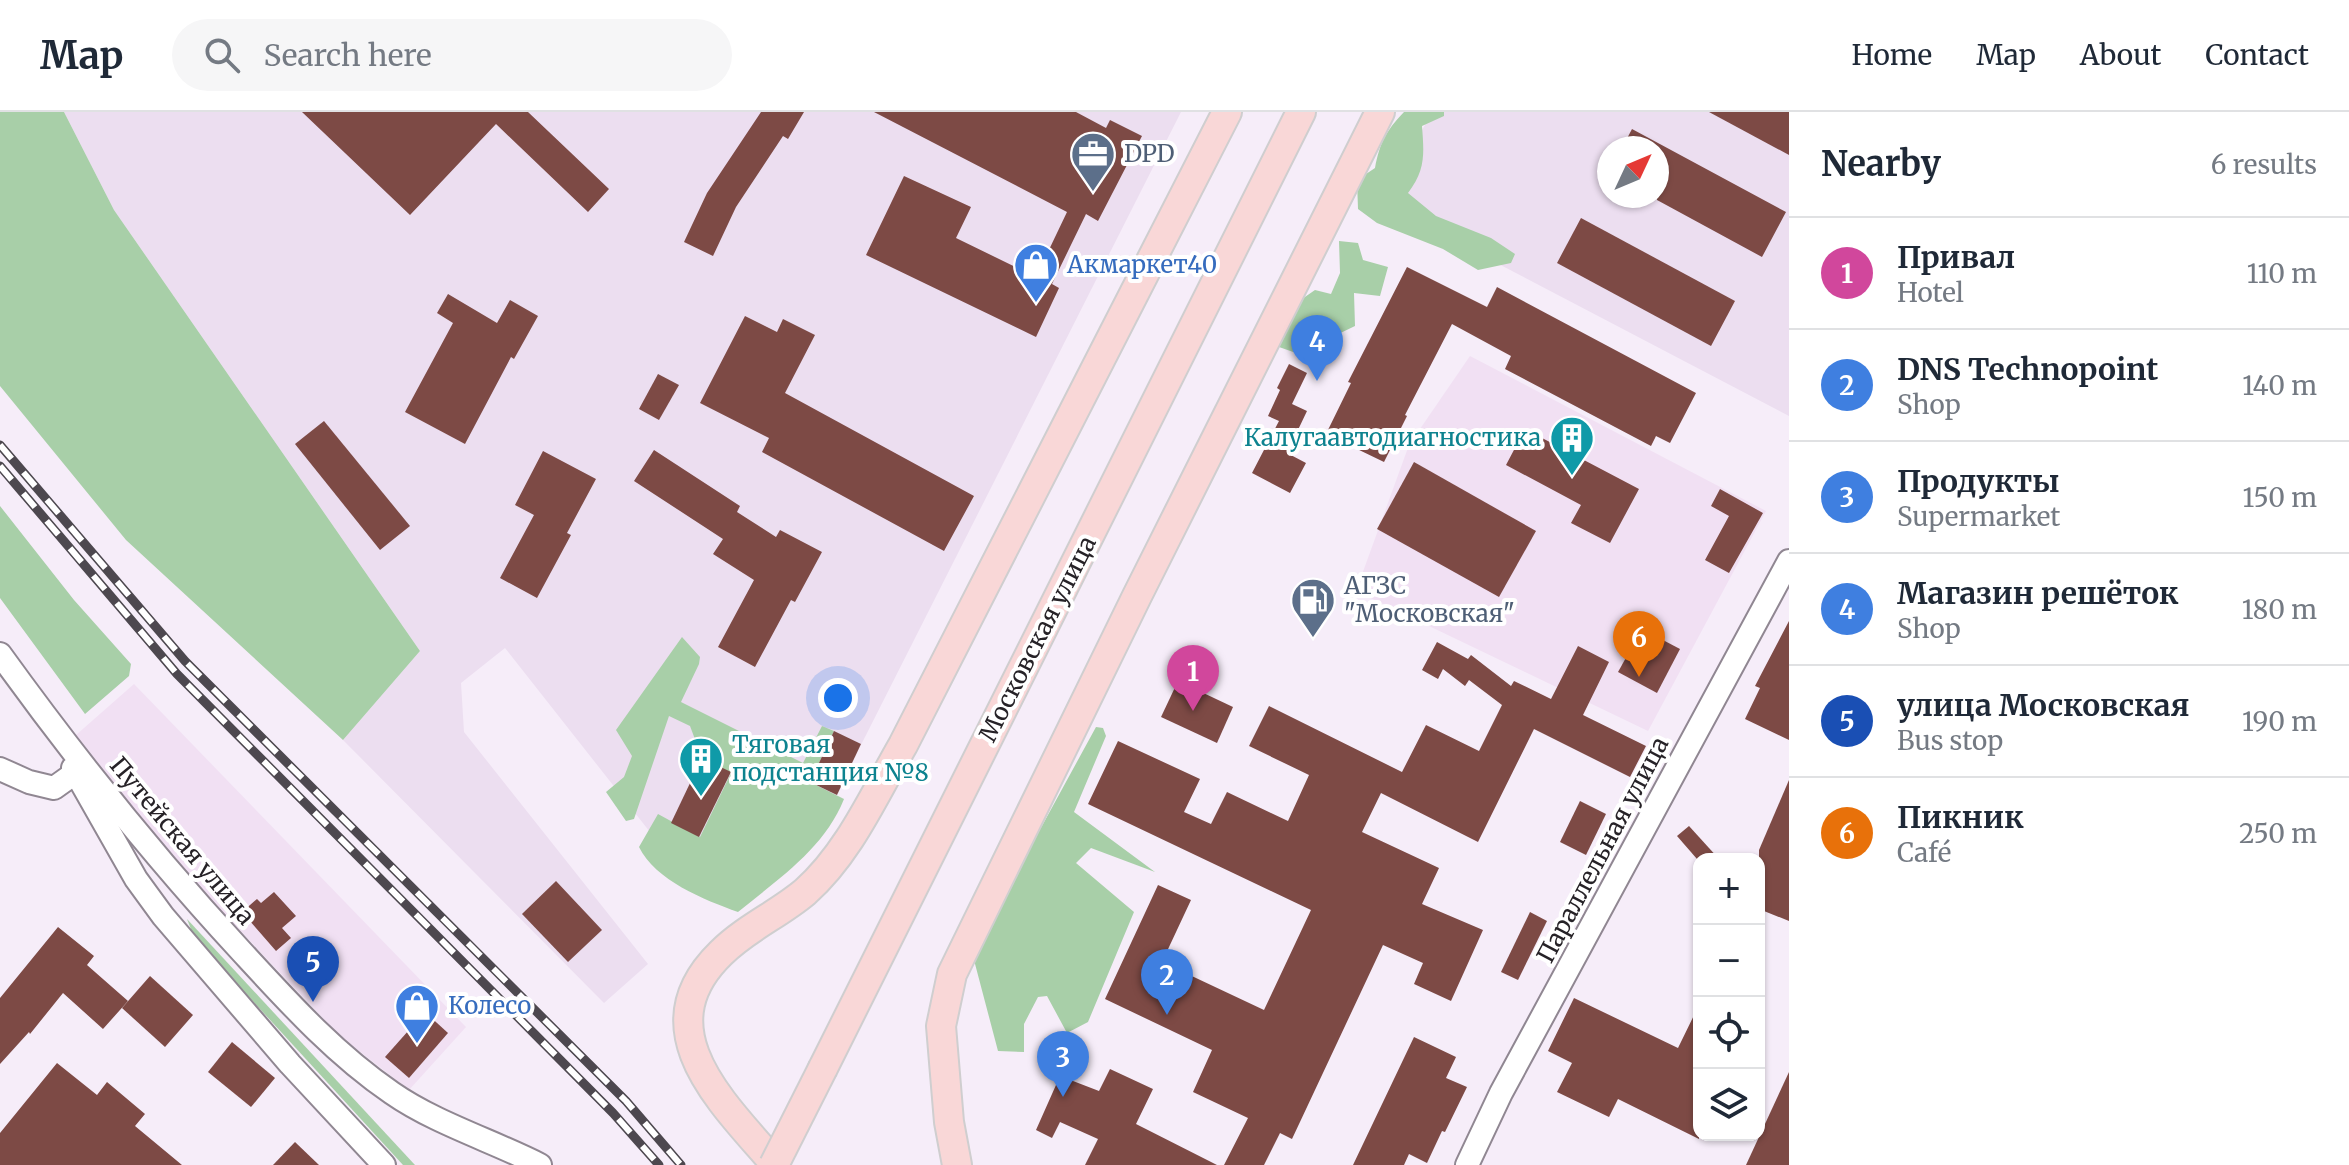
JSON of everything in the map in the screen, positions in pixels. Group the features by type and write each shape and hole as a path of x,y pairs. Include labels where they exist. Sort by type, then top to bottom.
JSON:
{"main road":[{"path":"775,1165 705,1080 692,1053 688,1026 692,997 703,974 721,953 804,893 830,866 852,834 903,745 1227,112"},
{"name":"Московская улица","path":"775,1165 1301,112"},
{"path":"957,1165 949,1122 941,1026 952,974 1380,112"},
{"path":"944,1165 949,1122"}],"street":[{"name":"Параллельная улица","path":"1467,1165 1501,1093 1789,561"},
{"name":"Путейская улица","path":"0,654 61,737 197,903 350,1063 421,1111 540,1165"},
{"name":"Путейская улица","path":"61,737 75,773 136,879 163,916 290,1064 384,1165"},
{"path":"0,769 29,782 54,788 75,773"}],"shaded area":[{"path":"64,112 1181,112 819,828 661,846 505,648 461,683 464,732 648,964 604,1003 343,740 420,651 114,210"},
{"path":"1432,112 1789,112 1789,416 1382,203"},
{"path":"1470,356 1766,511 1648,731 1356,591 1409,445"},
{"path":"134,684 466,1027 409,1090 341,1037 206,895 76,735"}],"green space":[{"path":"0,112 64,112 114,210 420,651 343,740 126,540 0,386"},
{"path":"1404,112 1444,112 1444,116 1422,126 1422,161 1418,177 1408,193 1436,216 1491,238 1515,254 1511,263 1478,270 1443,249 1377,223 1358,209 1357,180 1375,168 1385,137"},
{"path":"1339,241 1358,243 1363,260 1388,267 1380,296 1354,293 1355,326 1330,338 1310,335 1296,353 1279,347 1289,308 1315,290 1331,294 1340,273"},
{"path":"0,506 74,600 131,664 129,676 85,714 0,598"},
{"path":"682,637 700,657 681,702 803,763 822,726 834,731 810,782 844,799 835,817 825,833 798,862 738,912 696,895 668,879 646,859 639,847 658,814 700,837 731,773 702,758 690,726 669,716 634,819 626,821 606,792 624,777 632,756 616,730"},
{"path":"1096,727 1103,728 1106,736 1074,812 1155,872 1091,848 1076,863 1134,912 1088,1022 1067,1033 1047,996 1038,997 1024,1024 1024,1052 998,1051 974,960"},
{"path":"187,919 415,1165 403,1165 194,937"}],"building":[{"path":"302,112 528,112 609,189 588,212 496,124 410,215"},
{"path":"761,112 804,112 788,139 783,136 736,207 713,256 684,242 707,193"},
{"path":"874,112 1076,112 1106,128 1110,120 1142,136 1098,221 1086,214 1052,284 1059,288 1036,337 866,255 904,176 971,207 956,238 1036,277 1067,212"},
{"path":"1709,112 1789,112 1789,155"},
{"path":"1632,129 1645,136 1628,136"},
{"path":"1669,149 1786,212 1762,257 1669,207"},
{"path":"1581,218 1735,301 1711,346 1557,263"},
{"path":"1407,267 1487,307 1497,287 1696,393 1670,443 1656,436 1651,446 1505,369 1511,356 1452,324 1384,462 1326,434 1351,383 1348,382"},
{"path":"448,294 497,323 510,300 538,316 514,359 511,357 465,444 405,412 453,323 437,313"},
{"path":"745,316 777,332 783,319 815,335 785,393 974,496 944,551 762,452 769,438 700,403"},
{"path":"1289,364 1307,373 1292,404 1307,411 1287,453 1306,463 1290,493 1252,473 1279,421 1268,416"},
{"path":"658,374 679,385 659,420 639,409"},
{"path":"324,421 410,526 380,550 295,444"},
{"name":"Калугаавтодиагностика","path":"1525,429 1639,489 1610,543 1571,523 1581,505 1506,465"},
{"path":"654,450 740,506 737,512 776,537 780,530 822,552 795,602 791,600 755,667 718,647 754,580 713,554 723,539 634,481"},
{"path":"543,451 596,479 567,533 571,535 537,598 500,578 534,515 515,505"},
{"path":"1414,462 1536,531 1499,597 1377,529"},
{"path":"1720,489 1763,513 1729,573 1705,560 1729,516 1711,506"},
{"path":"1789,621 1789,740 1745,719 1760,688 1755,686"},
{"path":"1642,629 1680,649 1657,693 1618,672"},
{"path":"1437,642 1468,659 1471,655 1511,686 1514,681 1551,699 1578,646 1609,662 1583,715 1646,746 1630,777 1534,729 1478,842 1381,793 1362,832 1439,868 1422,904 1483,930 1451,1001 1414,984 1423,963 1383,945 1292,1139 1280,1133 1264,1165 1224,1165 1248,1118 1193,1092 1212,1050 1105,999 1158,885 1191,900 1162,962 1264,1010 1311,910 1088,804 1118,741 1200,779 1184,812 1211,824 1227,792 1288,821 1309,775 1249,746 1269,706 1402,772 1426,725 1479,751 1502,705 1469,680 1465,686 1443,669 1438,679 1422,670"},
{"path":"1178,681 1233,707 1217,743 1161,717"},
{"path":"834,731 861,744 837,795 810,782"},
{"name":"Тяговая подстанция №8","path":"702,758 731,772 699,837 671,823"},
{"path":"1789,780 1789,921 1765,911 1765,853 1759,853"},
{"path":"1580,801 1606,814 1586,855 1560,842"},
{"path":"1689,826 1714,853 1693,854 1677,836"},
{"path":"556,881 602,930 568,962 522,914"},
{"path":"274,892 296,916 282,928 291,938 276,951 242,912 257,899 261,903"},
{"path":"1530,912 1547,921 1518,980 1501,972"},
{"path":"58,927 94,956 87,965 128,1001 103,1029 63,993 30,1034 0,1064 0,998"},
{"path":"150,976 193,1015 165,1047 122,1008"},
{"path":"1574,998 1678,1048 1693,1017 1693,1136 1618,1099 1609,1117 1557,1092 1572,1063 1548,1051"},
{"name":"Колесо","path":"425,1012 448,1033 409,1078 385,1057"},
{"path":"1414,1037 1456,1057 1446,1078 1467,1087 1427,1163 1409,1154 1404,1165 1353,1165"},
{"path":"232,1042 275,1078 251,1107 208,1072"},
{"path":"57,1063 97,1095 107,1082 145,1114 135,1126 182,1165 0,1165 0,1133"},
{"path":"1110,1069 1153,1089 1136,1124 1217,1165 1085,1165 1098,1139 1060,1122 1052,1138 1036,1130 1060,1076 1099,1091"},
{"path":"1789,1072 1789,1165 1746,1165 1757,1141 1765,1141 1765,1124"},
{"path":"295,1142 319,1165 273,1165"}],"railway":[{"path":"0,445 185,661 626,1101 681,1165"},
{"path":"0,466 177,674 613,1113 659,1165"}],"place":[{"name":"DPD","path":"1093,193"},
{"name":"Акмаркет40","path":"1036,304"},
{"name":"Магазин решёток","path":"1317,381"},
{"name":"Калугаавтодиагностика","path":"1572,477"},
{"name":"АГЗС \"Московская\"","path":"1313,639"},
{"name":"Пикник","path":"1639,677"},
{"name":"Привал","path":"1193,711"},
{"name":"Тяговая подстанция №8","path":"701,798"},
{"name":"улица Московская","path":"313,1002"},
{"name":"DNS Technopoint","path":"1167,1015"},
{"name":"Колесо","path":"417,1045"},
{"name":"Продукты","path":"1063,1097"}]}
